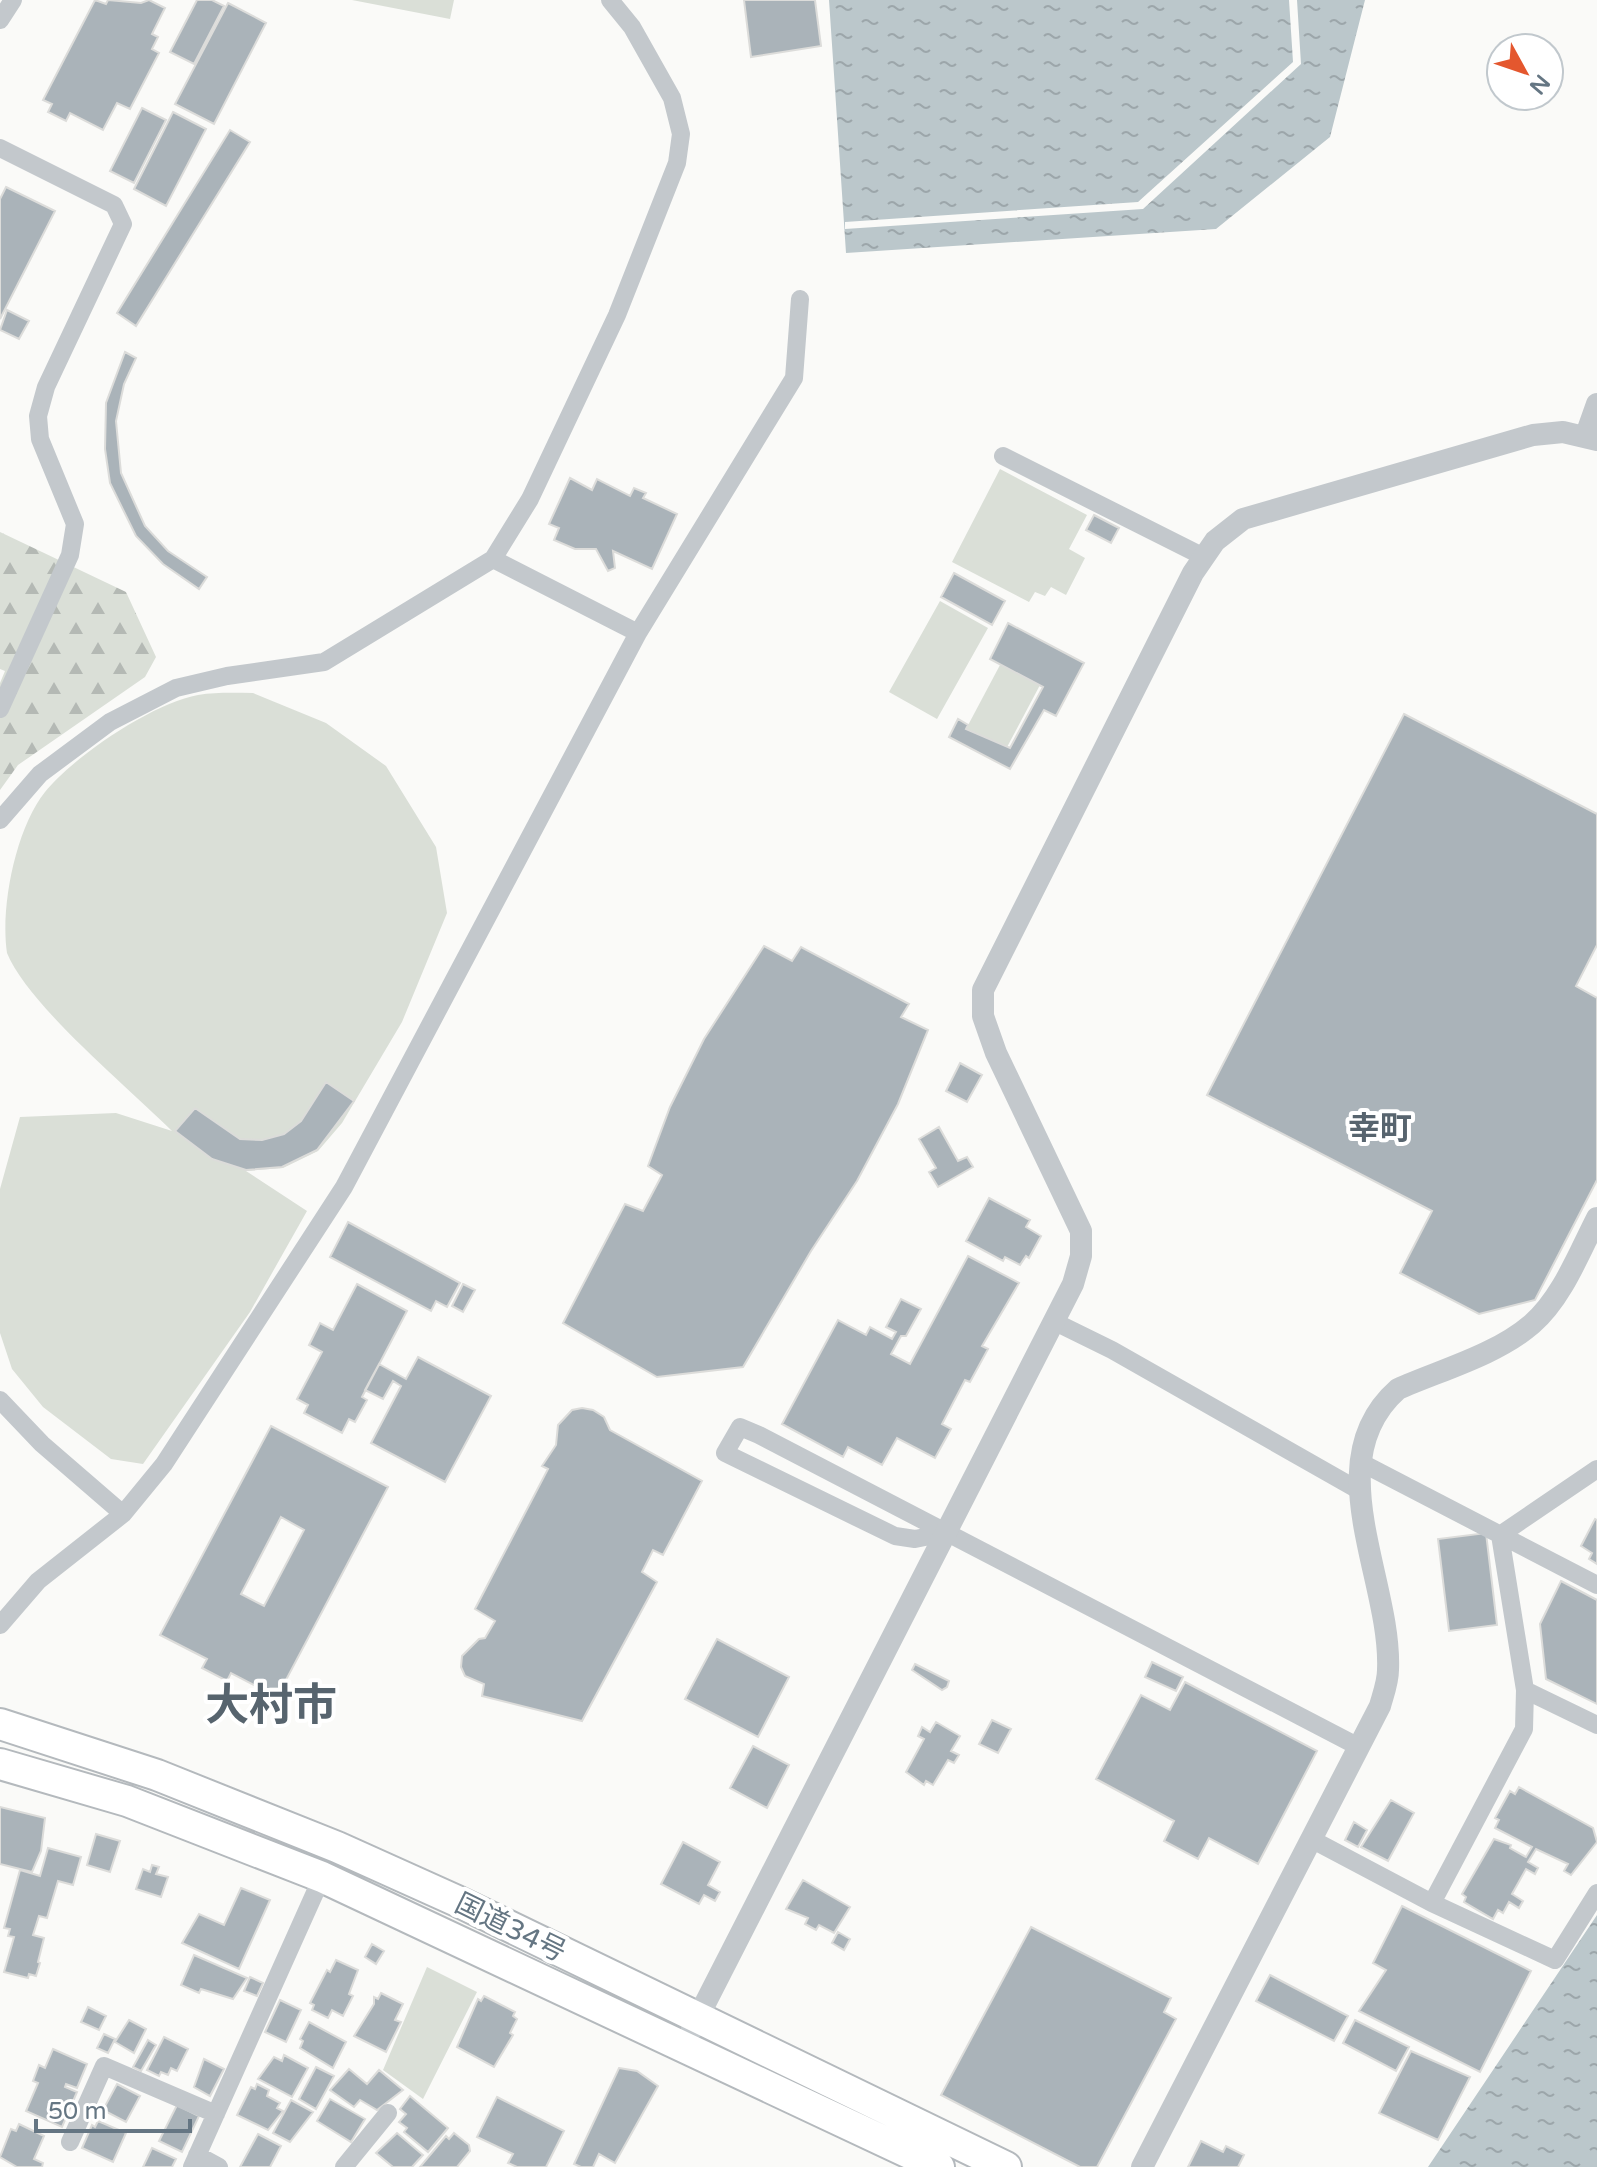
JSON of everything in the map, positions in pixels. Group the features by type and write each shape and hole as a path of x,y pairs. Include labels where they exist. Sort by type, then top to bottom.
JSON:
{"highway":[{"name":"国道34号","path":"0,1724 157,1775 337,1847 1006,2167"},
{"name":"国道34号","path":"0,1764 127,1801 322,1877 939,2167"}],"street":[{"path":"0,20 13,0"},
{"path":"0,820 40,774 110,722 176,688 227,676 324,662 493,559 530,499 617,315 677,163 681,134 672,98 632,27 610,0"},
{"path":"0,148 114,205 123,224 46,387 38,416 40,439 75,524 70,555 0,709"},
{"path":"0,1625 38,1581 123,1514 164,1464 344,1187 638,633 794,378 800,299"},
{"path":"683,2046 1073,1284 1081,1256 1081,1231 996,1053 983,1016 983,990 988,973 1204,557 1215,541 1243,519 1533,435 1563,432 1592,437 1597,404"},
{"path":"1003,456 1204,557"},
{"path":"493,559 638,633"},
{"path":"1142,2167 1380,1706 1388,1670 1360,1491 1363,1437 1385,1400 1398,1389 1506,1342 1532,1324 1551,1303 1597,1218"},
{"path":"1055,1322 1112,1350 1360,1491"},
{"path":"0,1400 42,1444 123,1514"},
{"path":"945,1533 915,1539 895,1536 725,1453 740,1427 1359,1747"},
{"path":"1360,1462 1597,1585"},
{"path":"1500,1535 1597,1469"},
{"path":"1432,1903 1524,1729 1525,1690 1500,1535"},
{"path":"1525,1690 1597,1725"},
{"path":"1311,1839 1432,1903 1555,1960 1597,1893"},
{"path":"219,2167 195,2161 322,1877"},
{"path":"70,2142 104,2066 216,2114"},
{"path":"344,2167 388,2113"}],"green space":[{"path":"352,0 454,0 450,19"},
{"path":"1000,469 1087,515 1069,549 1085,558 1066,595 1051,587 1045,596 1035,592 1029,602 952,562"},
{"path":"0,532 126,592 156,657 145,677 18,765 0,790 0,683 5,671 0,669"},
{"path":"940,601 988,628 937,719 889,692"},
{"path":"1000,665 1040,685 1006,749 966,729"},
{"path":"253,693 326,723 386,766 436,847 447,913 402,1022 342,1123 318,1151 283,1168 246,1171 307,1211 250,1312 143,1464 111,1459 43,1407 12,1369 0,1333 0,1189 20,1117 116,1113 172,1131 57,1021 18,974 7,953 5,934 12,869 26,826 45,792 94,748 137,720 180,700 205,694"},
{"path":"427,1967 477,1992 423,2099 383,2070"}],"water":[{"path":"829,0 1365,0 1330,137 1216,229 846,253"},
{"path":"1597,1915 1597,2167 1428,2167"}],"pier":[{"path":"1289,0 1297,0 1301,64 1143,209 845,229 845,222 1138,202 1293,62"}],"building":[{"path":"95,0 106,4 108,0 141,3 149,0 165,8 152,34 158,37 152,49 159,53 130,109 117,103 103,130 70,113 66,121 48,112 52,104 43,100"},
{"path":"197,0 212,0 224,6 194,64 170,52"},
{"path":"744,0 815,0 821,46 751,57"},
{"path":"228,3 266,23 214,124 175,104"},
{"path":"142,108 166,120 134,183 110,171"},
{"path":"173,112 206,129 166,206 134,189"},
{"path":"230,130 250,142 136,326 117,313"},
{"path":"6,187 55,211 0,319 0,199"},
{"path":"7,310 29,321 19,339 0,330"},
{"path":"125,352 136,358 124,384 116,421 121,473 145,526 168,551 207,577 199,589 163,564 136,536 110,483 105,449 106,403"},
{"path":"570,478 592,490 597,479 630,496 634,488 646,493 643,498 677,514 652,569 613,551 615,568 608,571 596,549 575,549 554,540 559,528 549,524"},
{"path":"1094,515 1119,528 1111,543 1086,530"},
{"path":"954,573 1005,601 992,625 941,597"},
{"path":"1008,623 1084,663 1056,716 1044,710 1010,769 949,737 958,719 968,725 966,729 1010,748 1043,687 990,659"},
{"path":"1404,714 1597,814 1597,945 1576,986 1597,998 1597,1180 1535,1300 1479,1314 1400,1273 1432,1211 1207,1095"},
{"path":"764,946 792,961 801,947 909,1004 901,1017 928,1030 898,1104 857,1181 811,1251 743,1367 657,1377 563,1323 625,1204 643,1211 662,1175 648,1166 670,1107 704,1039"},
{"path":"960,1063 982,1075 967,1102 946,1091"},
{"path":"326,1082 354,1101 317,1150 282,1167 246,1170 212,1159 175,1131 195,1108 240,1139 262,1140 284,1134 301,1121"},
{"path":"939,1127 958,1161 967,1157 973,1167 938,1187 929,1172 936,1168 919,1139"},
{"path":"989,1198 1030,1220 1026,1227 1041,1236 1029,1258 1026,1256 1020,1265 1005,1257 1003,1261 966,1241"},
{"path":"348,1222 460,1283 447,1307 436,1301 431,1311 330,1257"},
{"path":"968,1256 1019,1283 982,1346 988,1349 970,1382 965,1380 942,1424 951,1429 935,1458 897,1438 882,1465 848,1447 843,1457 782,1424 838,1320 866,1335 870,1327 892,1339 896,1332 886,1327 901,1299 921,1309 906,1336 901,1336 891,1354 910,1364"},
{"path":"357,1284 407,1311 362,1397 367,1400 355,1422 349,1419 342,1433 304,1413 308,1405 297,1399 322,1352 309,1345 320,1323 333,1330"},
{"path":"463,1284 475,1290 463,1312 452,1306"},
{"path":"418,1357 491,1396 445,1482 371,1443 401,1386 393,1381 383,1399 365,1390 379,1364 406,1379"},
{"path":"582,1408 604,1417 610,1430 702,1481 663,1555 653,1550 642,1572 657,1582 582,1721 482,1696 484,1684 465,1676 461,1667 462,1656 479,1639 485,1638 495,1621 475,1609 548,1469 542,1466 556,1445 558,1425 572,1410"},
{"path":"271,1426 388,1487 277,1697 231,1673 227,1681 202,1668 207,1659 160,1635","holes":["281,1517 304,1530 264,1606 241,1594"]},
{"path":"1595,1519 1597,1564 1589,1559 1592,1553 1581,1546"},
{"path":"1486,1533 1497,1625 1449,1631 1438,1539"},
{"path":"1561,1581 1597,1600 1597,1704 1546,1679 1540,1624"},
{"path":"717,1639 789,1677 758,1737 685,1699"},
{"path":"1152,1662 1183,1677 1176,1691 1145,1677"},
{"path":"915,1664 949,1681 947,1687 942,1690 912,1670"},
{"path":"1185,1682 1317,1751 1258,1864 1209,1838 1198,1859 1164,1841 1174,1821 1096,1779 1141,1695 1170,1710"},
{"path":"992,1720 1011,1729 998,1753 979,1744"},
{"path":"936,1722 960,1736 951,1751 959,1755 954,1763 948,1760 933,1785 926,1781 924,1785 906,1772 924,1739 918,1736 922,1727 930,1732"},
{"path":"753,1746 789,1765 767,1808 730,1788"},
{"path":"1519,1787 1593,1828 1597,1842 1571,1875 1564,1871 1568,1864 1536,1849 1528,1862 1538,1868 1535,1874 1526,1869 1512,1894 1523,1901 1519,1908 1509,1902 1503,1913 1498,1910 1493,1919 1464,1902 1466,1897 1462,1894 1494,1839 1511,1845 1510,1848 1526,1857 1532,1847 1495,1828 1499,1820 1495,1818 1510,1791 1515,1794"},
{"path":"1391,1800 1414,1813 1388,1861 1361,1847"},
{"path":"0,1807 45,1818 41,1851 32,1872 0,1864"},
{"path":"1354,1822 1367,1830 1358,1847 1345,1840"},
{"path":"96,1834 120,1841 110,1872 87,1865"},
{"path":"683,1842 720,1862 708,1885 720,1892 715,1901 704,1895 699,1904 661,1884"},
{"path":"48,1848 81,1857 73,1885 58,1881 47,1918 39,1916 33,1935 44,1938 36,1976 29,1974 28,1978 4,1972 14,1937 8,1936 10,1929 4,1928 20,1870 40,1876"},
{"path":"152,1865 159,1867 156,1874 168,1877 161,1897 136,1889 143,1869 150,1872"},
{"path":"803,1880 850,1907 834,1933 819,1925 816,1930 805,1924 808,1918 786,1909"},
{"path":"241,1888 270,1900 239,1969 182,1943 199,1914 224,1925"},
{"path":"1402,1906 1531,1971 1480,2072 1359,2011 1386,1970 1373,1963"},
{"path":"1031,1927 1171,1998 1164,2012 1176,2019 1097,2167 1080,2167 941,2095"},
{"path":"838,1932 850,1939 844,1950 832,1943"},
{"path":"372,1944 384,1951 376,1964 365,1957"},
{"path":"194,1955 247,1978 233,1999 201,1989 199,1993 181,1985"},
{"path":"336,1960 358,1970 349,1994 353,1996 343,2016 332,2010 328,2018 312,2010 314,2005 310,2003 327,1970 330,1972"},
{"path":"1270,1975 1348,2016 1334,2041 1256,2001"},
{"path":"250,1977 263,1983 257,1996 244,1991"},
{"path":"381,1993 403,2004 395,2020 401,2022 386,2052 354,2036 374,2004 374,1997 378,1999"},
{"path":"484,1996 515,2012 513,2016 517,2019 510,2033 513,2035 494,2067 457,2047 478,1999 481,2001"},
{"path":"280,2000 301,2010 286,2042 265,2032"},
{"path":"88,2007 106,2016 99,2030 81,2022"},
{"path":"129,2020 146,2029 134,2053 115,2042"},
{"path":"1355,2020 1409,2047 1396,2071 1343,2043"},
{"path":"309,2022 346,2042 333,2068 300,2048 303,2041 300,2039"},
{"path":"104,2034 115,2039 108,2053 97,2048"},
{"path":"164,2037 188,2049 177,2071 171,2068 168,2075 161,2072 159,2076 147,2070"},
{"path":"148,2040 156,2045 141,2071 133,2067"},
{"path":"53,2049 87,2064 77,2088 66,2084 65,2087 77,2092 62,2127 26,2111 38,2083 33,2081 39,2065 45,2068"},
{"path":"1411,2051 1470,2077 1438,2140 1379,2113"},
{"path":"284,2055 308,2068 292,2097 258,2079 274,2057 282,2061"},
{"path":"204,2059 224,2069 210,2096 194,2087"},
{"path":"316,2067 334,2076 316,2109 299,2099"},
{"path":"619,2068 637,2071 658,2086 615,2163 599,2154 593,2167 581,2167 574,2164"},
{"path":"349,2069 367,2084 379,2070 403,2090 377,2110 360,2100 354,2107 330,2090"},
{"path":"117,2084 140,2096 126,2122 103,2110"},
{"path":"257,2084 269,2090 267,2096 280,2103 277,2108 283,2111 268,2130 237,2115 251,2087 255,2089"},
{"path":"410,2096 448,2128 428,2152 404,2132 407,2128 399,2122 406,2114 400,2109"},
{"path":"497,2097 564,2131 546,2167 517,2167 508,2163 513,2154 477,2137"},
{"path":"330,2099 365,2119 351,2142 317,2121"},
{"path":"291,2100 313,2112 290,2142 273,2133"},
{"path":"177,2105 199,2116 182,2152 159,2141"},
{"path":"98,2121 126,2133 113,2162 82,2148 92,2125 95,2127"},
{"path":"19,2124 44,2136 34,2159 43,2163 42,2167 17,2167 0,2157 11,2129 16,2131"},
{"path":"397,2133 423,2155 412,2167 393,2167 376,2153"},
{"path":"454,2133 469,2145 470,2151 457,2167 420,2167 446,2136 449,2139"},
{"path":"258,2134 281,2146 270,2167 240,2167"},
{"path":"1201,2141 1223,2152 1226,2146 1244,2155 1238,2167 1188,2167"},
{"path":"152,2148 176,2159 172,2167 143,2167"}],"district":[{"name":"幸町","path":"1380,1128"},
{"name":"大村市","path":"271,1705"}]}
